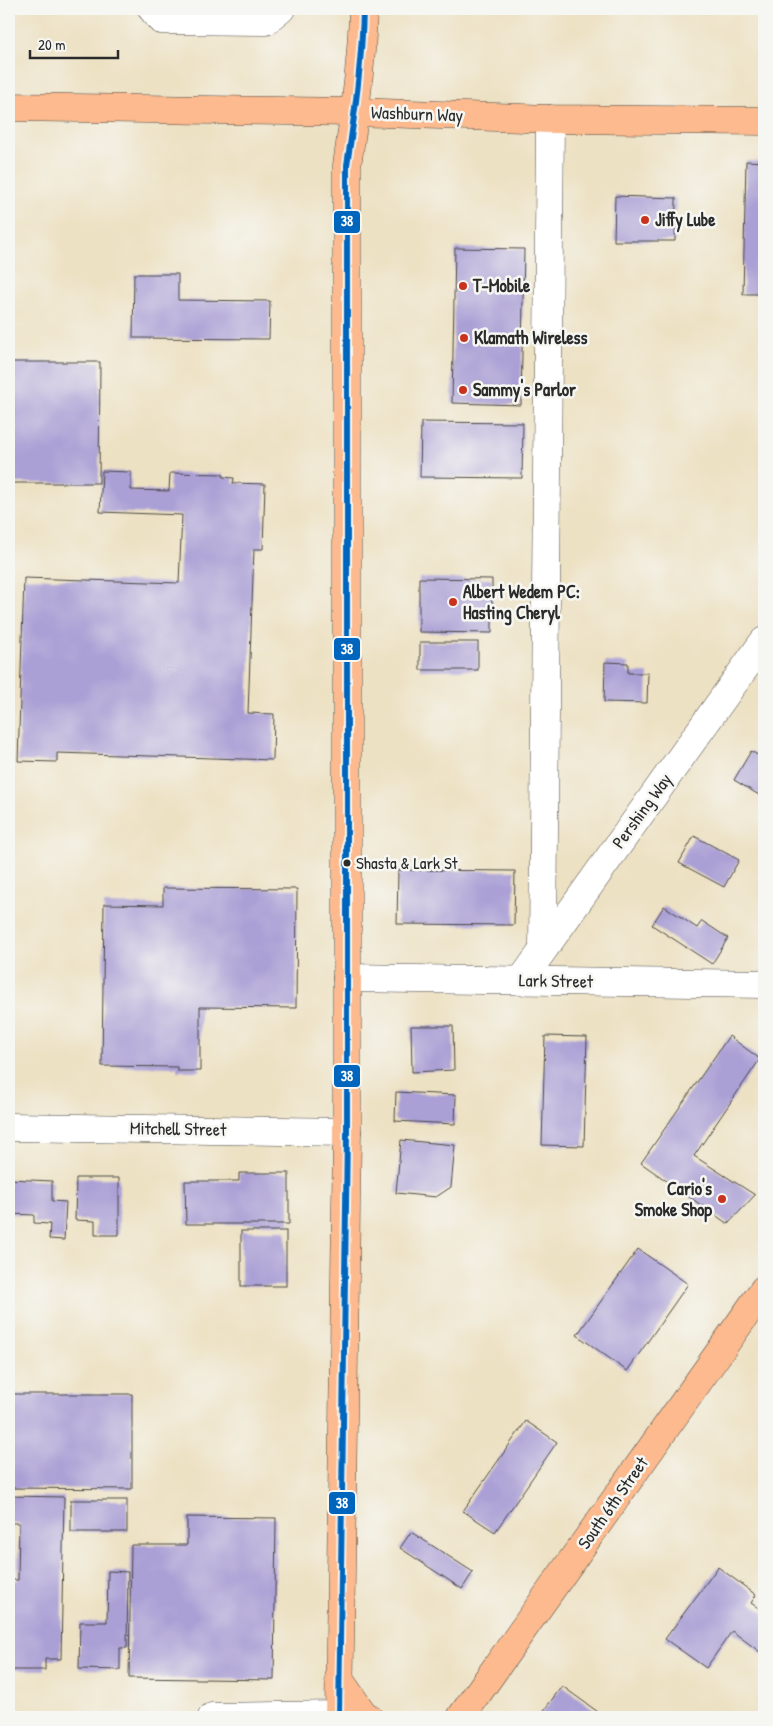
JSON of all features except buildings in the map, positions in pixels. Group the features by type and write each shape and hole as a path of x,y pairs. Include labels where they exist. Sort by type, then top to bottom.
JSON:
{"main road":[{"path":"338,1716 347,1132 346,165 355,112 362,50 363,9"},
{"name":"Washburn Way","path":"9,107 355,112 550,119 764,122"},
{"name":"South 6th Street","path":"467,1709 764,1290"},
{"path":"339,1679 364,1715 368,1717"},
{"path":"444,1717 467,1709"}],"street":[{"path":"152,9 161,20 256,21 266,21 281,9"},
{"path":"543,949 550,119"},
{"name":"Pershing Way","path":"521,981 764,641"},
{"name":"Lark Street","path":"347,978 764,984"},
{"name":"Mitchell Street","path":"9,1127 347,1132"},
{"path":"212,1717 338,1716"}],"transit line":[{"name":"38","path":"339,1717 347,1132 347,165 358,87 363,9"}],"place":[{"name":"Jiffy Lube","path":"645,220"},
{"name":"T-Mobile","path":"463,286"},
{"name":"Klamath Wireless","path":"464,338"},
{"name":"Sammy's Parlor","path":"463,390"},
{"name":"Albert Wedem PC: Hasting Cheryl","path":"453,602"},
{"name":"Shasta & Lark St","path":"347,863"},
{"name":"Cario's Smoke Shop","path":"722,1199"}]}
